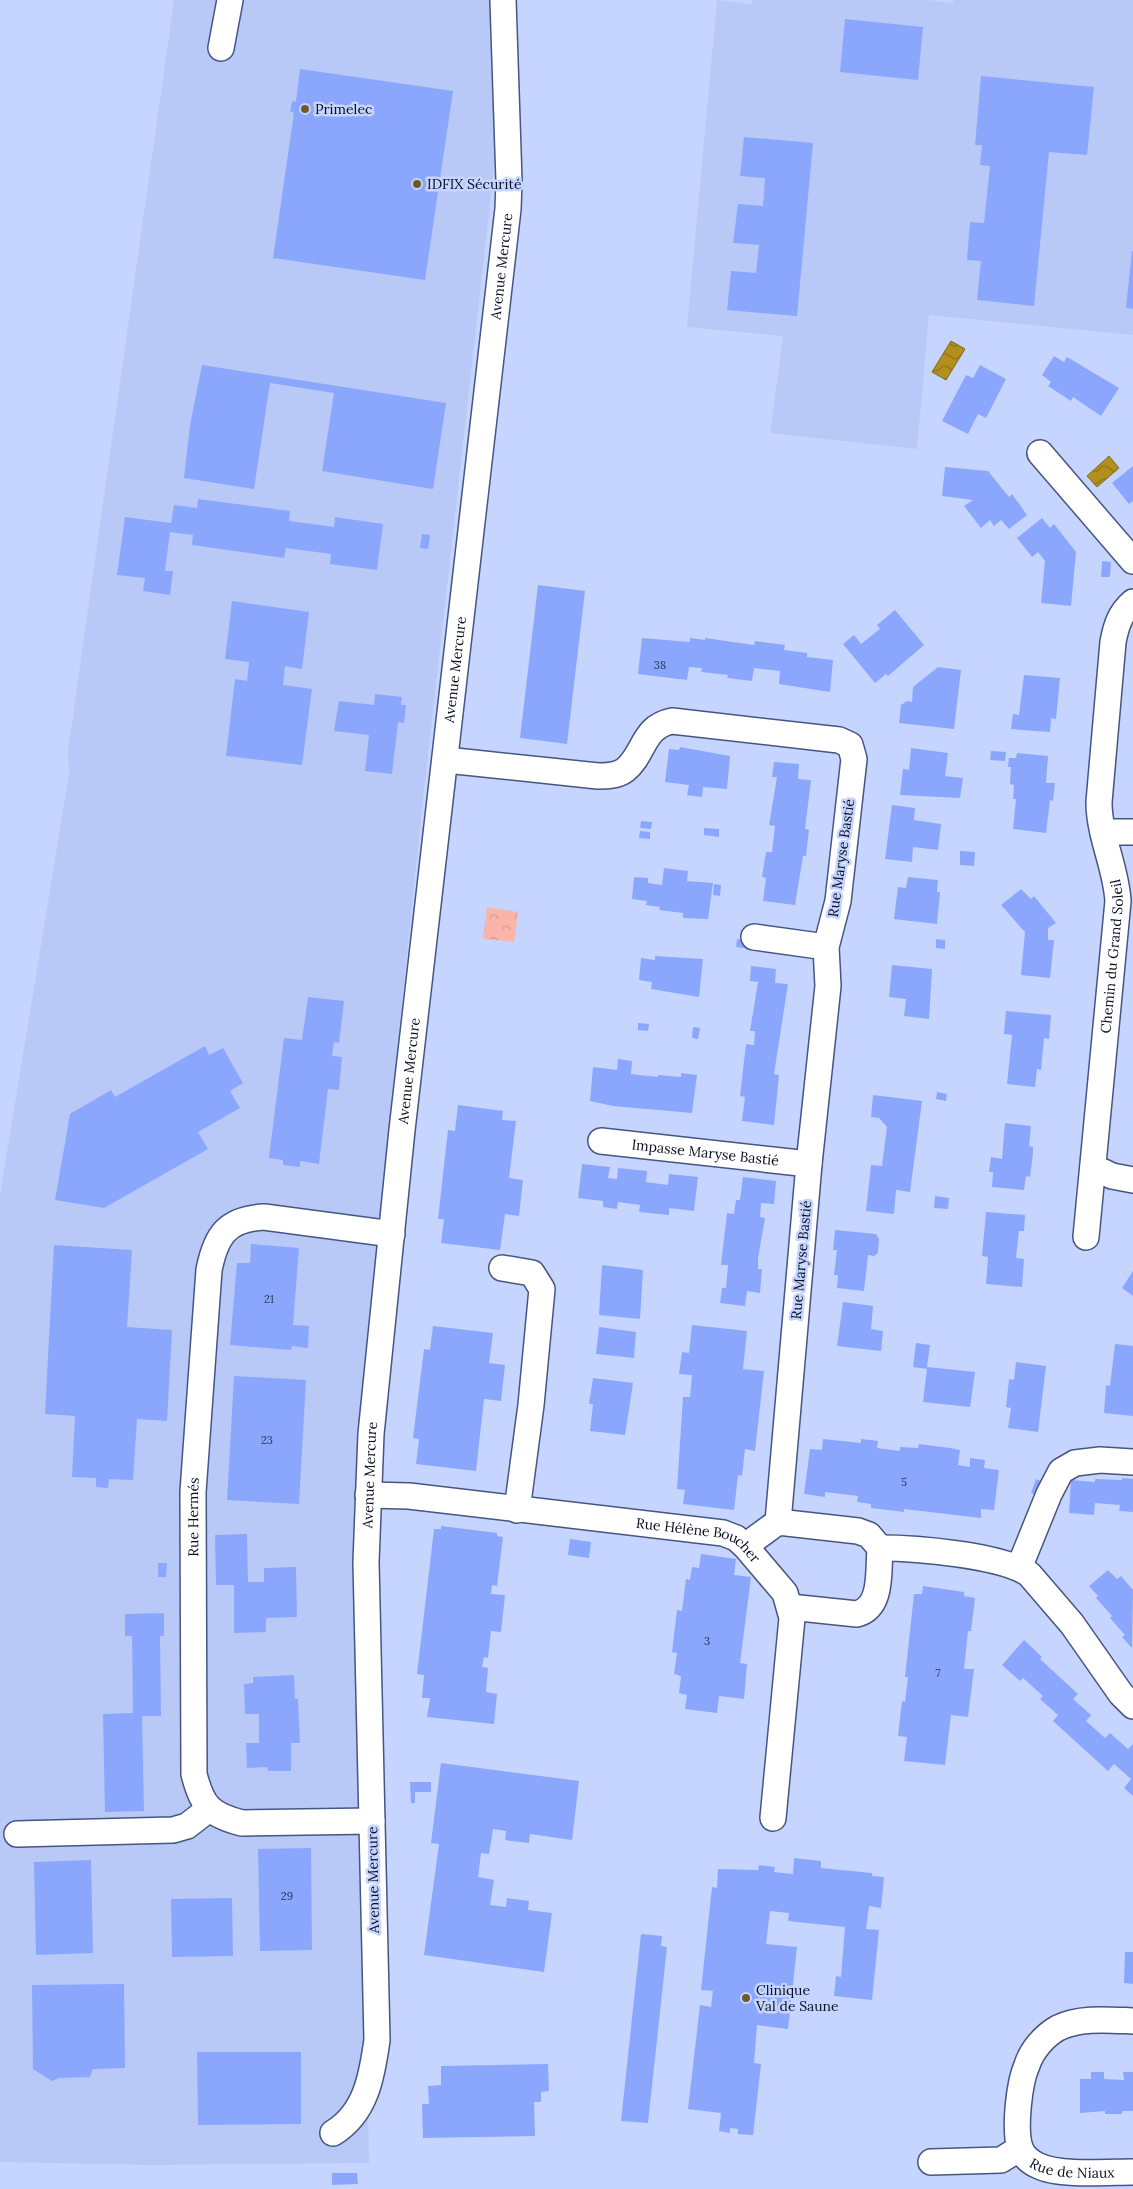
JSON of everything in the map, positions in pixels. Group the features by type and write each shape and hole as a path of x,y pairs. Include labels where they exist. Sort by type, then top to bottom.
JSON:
{"street":[{"path":"221,48 230,0"},
{"name":"Avenue Mercure","path":"333,2132 347,2124 365,2094 377,2040 366,1562 371,1434 402,1130 508,209 509,181 503,0"},
{"path":"1040,453 1133,561"},
{"name":"Chemin du Grand Soleil","path":"1086,1237 1118,901 1117,882 1103,832 1100,802 1113,642 1116,625 1125,609 1133,602"},
{"name":"Rue Maryse Bastié","path":"446,760 588,775 611,775 624,771 651,732 660,723 672,721 839,740 850,745 854,759 838,901 826,948 828,986 809,1164 778,1522"},
{"path":"1103,832 1133,832"},
{"path":"754,937 826,948"},
{"name":"Impasse Maryse Bastié","path":"601,1141 809,1164"},
{"path":"1093,1167 1112,1176 1133,1180"},
{"name":"Rue Hermés","path":"209,1809 199,1794 194,1774 192,1545 208,1279 214,1247 234,1222 248,1218 264,1217 392,1234"},
{"path":"502,1268 532,1274 542,1289 531,1405 517,1510"},
{"path":"1019,1568 1049,1494 1061,1471 1075,1463 1100,1460 1133,1462"},
{"name":"Rue Hélène Boucher","path":"368,1495 409,1496 723,1533 736,1538 785,1592 790,1608 792,1628 773,1818"},
{"path":"745,1546 778,1522 858,1531 869,1535 880,1548 987,1558 1019,1568 1028,1574 1072,1624 1121,1694 1133,1706"},
{"path":"790,1608 857,1614 866,1612 872,1606 876,1596 880,1548"},
{"path":"17,1834 173,1830 187,1826 209,1809 222,1818 242,1823 372,1821"},
{"path":"932,2162 1001,2160 1020,2148 1018,2124 1021,2089 1026,2065 1042,2040 1058,2028 1074,2022 1133,2021"},
{"name":"Rue de Niaux","path":"1020,2148 1028,2160 1039,2167 1055,2171 1133,2172"}],"shaded area":[{"path":"174,0 513,0 423,800 366,1348 357,1509 369,2163 151,2165 0,2162 0,1194 69,775 68,751"},
{"path":"717,0 752,4 753,0 928,0 952,3 954,0 1133,0 1133,335 929,315 917,449 770,433 783,336 687,327"}],"green space":[{"path":"487,907 518,912 514,942 483,939"}],"water":[{"path":"951,341 965,349 946,380 932,372"},
{"path":"1109,456 1119,468 1097,487 1087,476"}],"building":[{"path":"845,19 923,27 918,80 840,72"},
{"path":"300,69 453,91 425,280 273,258 294,113 290,111 292,102 296,101"},
{"path":"981,76 1094,87 1087,155 1049,152 1034,306 977,300 981,261 967,260 970,222 984,223 990,166 980,165 982,145 975,145"},
{"path":"744,137 813,143 797,316 727,310 731,271 756,273 759,245 733,243 738,204 763,206 765,178 740,176"},
{"path":"1133,251 1133,309 1126,308"},
{"path":"1054,356 1064,362 1067,357 1119,388 1101,416 1073,397 1071,401 1048,386 1051,382 1042,375"},
{"path":"202,365 446,403 433,489 322,471 334,393 270,383 254,489 184,478 190,425"},
{"path":"980,365 1006,379 986,418 978,414 968,434 942,421 966,375 973,378"},
{"path":"1133,466 1133,501 1129,504 1112,483"},
{"path":"945,467 988,471 1009,497 1012,494 1027,515 1009,529 1001,520 994,526 990,520 981,528 964,506 973,500 942,496"},
{"path":"198,499 290,511 289,521 334,527 335,517 383,524 377,570 330,564 331,554 286,548 284,558 192,545 193,535 170,532 165,571 173,571 170,595 143,591 145,578 117,575 125,517 171,523 174,505 197,508"},
{"path":"1042,518 1050,528 1054,524 1076,552 1071,606 1041,603 1045,561 1038,552 1032,557 1017,538"},
{"path":"422,534 430,535 428,549 420,548"},
{"path":"1102,561 1111,562 1110,577 1101,577"},
{"path":"538,585 585,591 567,744 520,738"},
{"path":"232,601 309,612 302,669 285,666 283,685 312,689 302,765 226,756 235,679 247,681 249,662 225,659"},
{"path":"895,610 924,645 888,676 886,674 875,683 843,644 854,635 861,644 880,629 877,625"},
{"path":"642,638 690,642 690,638 705,640 705,638 754,645 755,641 785,645 784,650 807,653 807,657 833,660 830,692 779,684 780,671 754,668 752,681 727,678 728,675 701,672 702,668 689,667 687,680 638,674"},
{"path":"938,667 961,670 954,729 899,723 901,705 907,701 912,702 913,687"},
{"path":"1024,675 1060,678 1056,719 1051,718 1050,732 1011,729 1013,714 1019,715"},
{"path":"375,694 402,697 401,705 406,705 404,723 398,722 392,774 365,771 369,735 334,731 339,701 374,705"},
{"path":"680,747 730,756 727,789 703,787 702,797 687,795 689,785 665,782 669,749 679,750"},
{"path":"911,748 948,753 945,776 963,778 960,798 900,795 903,769 909,770"},
{"path":"991,751 1006,752 1005,761 990,760"},
{"path":"1017,753 1048,756 1046,783 1055,783 1053,801 1050,800 1046,833 1013,829 1016,799 1013,799 1014,785 1010,784 1011,767 1008,767 1009,758 1016,758"},
{"path":"774,762 799,764 798,779 811,780 805,829 809,830 806,856 803,856 795,905 763,901 766,878 762,877 766,852 772,852 775,826 769,825 777,777 772,777"},
{"path":"892,805 915,808 914,820 941,824 938,850 913,847 912,862 885,859"},
{"path":"641,821 652,822 651,829 640,828"},
{"path":"704,828 719,829 719,837 704,835"},
{"path":"640,831 650,832 650,839 639,838"},
{"path":"960,851 975,852 974,866 960,865"},
{"path":"664,868 688,871 687,881 713,883 708,919 683,918 683,913 659,910 660,907 646,905 647,901 632,899 634,877 648,878 648,883 662,885"},
{"path":"908,877 938,880 937,892 940,892 937,924 894,919 898,887 906,888"},
{"path":"714,884 721,885 720,896 713,895"},
{"path":"1021,889 1031,899 1034,896 1056,923 1048,928 1048,940 1054,940 1050,978 1021,975 1025,932 1001,905"},
{"path":"737,939 751,940 750,949 736,947"},
{"path":"936,939 945,940 945,949 936,948"},
{"path":"655,956 703,959 699,997 651,989 652,982 639,980 641,958 655,960"},
{"path":"892,965 932,969 929,1019 904,1016 906,999 889,997"},
{"path":"751,966 776,969 775,983 788,984 774,1074 779,1075 774,1125 742,1121 745,1097 740,1096 746,1044 754,1045 755,1031 750,1031 758,982 750,981"},
{"path":"308,997 344,1001 339,1043 334,1042 332,1056 342,1057 339,1090 328,1089 319,1164 300,1161 300,1167 283,1165 283,1160 269,1158 284,1038 302,1040"},
{"path":"1006,1011 1051,1015 1049,1039 1044,1038 1041,1070 1037,1069 1035,1087 1007,1084 1012,1035 1004,1034"},
{"path":"638,1023 649,1024 648,1031 638,1030"},
{"path":"693,1027 700,1028 698,1039 692,1038"},
{"path":"205,1046 209,1055 223,1048 243,1083 230,1091 240,1108 198,1132 208,1149 104,1208 55,1200 70,1114 111,1090 115,1097"},
{"path":"618,1059 632,1061 631,1074 658,1077 658,1075 681,1077 681,1073 697,1075 692,1113 613,1106 590,1101 593,1067 617,1070"},
{"path":"937,1092 947,1094 946,1101 936,1099"},
{"path":"873,1095 922,1101 910,1192 896,1190 894,1214 866,1211 871,1165 882,1166 887,1127 879,1118 871,1117"},
{"path":"458,1105 503,1111 502,1120 516,1121 509,1178 523,1180 519,1216 505,1214 500,1250 441,1243 444,1219 438,1219 448,1130 455,1131"},
{"path":"1005,1123 1031,1126 1029,1146 1033,1147 1033,1153 1030,1177 1026,1176 1024,1190 992,1187 993,1172 989,1172 991,1157 1002,1159"},
{"path":"582,1164 610,1167 608,1178 617,1179 618,1168 647,1171 646,1182 668,1185 669,1174 698,1177 694,1211 669,1208 669,1215 639,1212 640,1205 618,1202 617,1209 603,1207 603,1201 578,1198"},
{"path":"743,1177 776,1181 774,1204 761,1203 760,1217 765,1218 758,1258 758,1269 762,1269 760,1293 747,1291 745,1306 720,1303 722,1288 726,1288 728,1265 721,1265 727,1213 734,1214 736,1200 740,1200"},
{"path":"935,1196 949,1198 948,1209 934,1208"},
{"path":"986,1212 1025,1215 1024,1231 1019,1231 1016,1258 1024,1259 1022,1287 986,1284 988,1257 982,1256"},
{"path":"835,1230 876,1234 879,1239 878,1253 874,1256 868,1255 864,1291 837,1288 838,1275 834,1275 837,1250 833,1250"},
{"path":"251,1244 299,1248 293,1325 309,1326 308,1348 292,1346 291,1350 230,1345 237,1263 250,1263"},
{"path":"54,1245 132,1250 127,1327 172,1330 167,1421 137,1419 133,1480 109,1479 108,1488 96,1487 96,1478 72,1477 75,1416 45,1414"},
{"path":"602,1265 643,1270 640,1319 599,1315"},
{"path":"1133,1271 1133,1296 1122,1288"},
{"path":"843,1302 873,1306 871,1329 883,1331 881,1351 837,1346"},
{"path":"692,1325 747,1331 743,1369 764,1371 755,1451 745,1449 742,1476 738,1475 734,1510 683,1504 685,1490 677,1489 683,1397 690,1397 692,1375 679,1374 682,1352 689,1353"},
{"path":"433,1326 493,1333 489,1363 505,1365 501,1401 484,1399 476,1471 416,1464 419,1439 413,1438 424,1349 430,1350"},
{"path":"599,1327 636,1332 634,1358 596,1354"},
{"path":"916,1343 930,1345 927,1367 975,1372 970,1407 923,1402 927,1369 913,1367"},
{"path":"1115,1344 1133,1346 1133,1416 1104,1413 1106,1385 1110,1386"},
{"path":"1016,1362 1046,1366 1038,1432 1008,1428 1011,1408 1006,1407 1009,1379 1014,1380"},
{"path":"234,1376 306,1380 299,1504 227,1500"},
{"path":"593,1378 633,1383 625,1435 590,1431 593,1404 589,1404"},
{"path":"823,1439 861,1443 861,1439 878,1441 877,1448 900,1451 900,1447 918,1448 919,1444 950,1448 960,1450 958,1465 970,1467 970,1458 985,1460 984,1468 999,1470 994,1510 981,1509 981,1518 904,1509 904,1512 871,1508 871,1504 857,1502 858,1496 825,1492 825,1497 804,1494 810,1449 822,1450"},
{"path":"1122,1478 1133,1479 1133,1512 1119,1511 1120,1505 1095,1503 1094,1515 1069,1513 1071,1480 1095,1482 1095,1479 1122,1480"},
{"path":"1036,1479 1044,1482 1039,1496 1031,1493"},
{"path":"441,1526 497,1533 497,1536 503,1537 497,1586 492,1585 491,1594 505,1595 501,1632 491,1631 488,1658 484,1657 482,1667 488,1668 486,1692 497,1694 494,1724 427,1717 430,1698 422,1698 424,1675 417,1674 434,1529 441,1529"},
{"path":"247,1534 248,1582 264,1582 264,1568 296,1567 297,1617 266,1618 266,1632 234,1633 234,1585 216,1585 215,1535"},
{"path":"570,1539 591,1542 589,1558 568,1555"},
{"path":"701,1554 736,1559 734,1575 751,1577 740,1663 747,1664 744,1699 719,1696 717,1713 685,1709 687,1695 679,1693 681,1676 674,1674 677,1653 672,1652 677,1610 682,1611 686,1579 690,1580 692,1567 699,1568"},
{"path":"158,1563 167,1563 166,1577 158,1577"},
{"path":"1108,1570 1117,1579 1121,1576 1133,1590 1132,1648 1122,1637 1125,1635 1110,1618 1112,1616 1096,1598 1098,1596 1089,1586"},
{"path":"923,1586 964,1592 964,1596 975,1598 971,1631 968,1631 964,1669 974,1669 968,1717 951,1715 945,1765 904,1761 907,1737 898,1736 902,1701 905,1702 908,1677 905,1677 914,1594 922,1594"},
{"path":"164,1613 164,1636 160,1636 161,1716 142,1716 144,1811 105,1812 103,1714 133,1713 132,1636 125,1636 125,1614"},
{"path":"1024,1640 1042,1657 1040,1659 1078,1694 1073,1699 1091,1715 1086,1721 1105,1738 1110,1733 1128,1749 1133,1744 1133,1796 1124,1788 1131,1779 1114,1764 1108,1771 1053,1721 1058,1715 1040,1699 1043,1696 1023,1678 1020,1681 1002,1665"},
{"path":"294,1675 295,1699 298,1699 300,1743 291,1743 291,1771 268,1771 267,1767 247,1768 246,1743 259,1743 259,1714 245,1714 244,1684 253,1683 253,1677"},
{"path":"441,1763 579,1781 572,1840 530,1834 529,1843 505,1840 506,1831 493,1829 489,1854 481,1853 478,1877 494,1880 490,1905 506,1907 507,1898 529,1901 528,1910 552,1913 544,1972 424,1955 439,1844 431,1843"},
{"path":"410,1782 431,1782 431,1792 415,1792 415,1803 411,1803"},
{"path":"311,1848 312,1950 260,1951 258,1849"},
{"name":"Clinique Val de Saune","path":"794,1858 821,1861 821,1868 872,1873 872,1876 884,1877 881,1908 869,1906 866,1929 879,1930 872,2000 834,1996 836,1976 841,1977 845,1927 788,1921 789,1913 770,1911 766,1944 797,1947 788,2029 757,2025 754,2063 761,2064 753,2135 738,2134 738,2129 730,2128 730,2133 719,2131 721,2113 688,2109 700,2005 711,2007 713,1991 701,1990 712,1887 717,1888 718,1869 758,1870 759,1865 775,1867 774,1872 793,1874"},
{"path":"91,1860 93,1953 36,1955 34,1862"},
{"path":"232,1898 233,1956 172,1957 171,1899"},
{"path":"641,1934 662,1936 661,1946 667,1947 648,2123 621,2121"},
{"path":"1125,1952 1133,1952 1133,1984 1124,1983"},
{"path":"124,1984 125,2068 93,2069 90,2077 59,2078 52,2081 33,2069 32,1985"},
{"path":"197,2052 301,2052 301,2124 198,2125"},
{"path":"548,2064 549,2091 541,2092 541,2102 534,2102 535,2136 423,2138 422,2104 429,2104 428,2086 441,2085 441,2066"},
{"path":"1091,2072 1104,2072 1104,2079 1124,2080 1123,2072 1133,2072 1133,2111 1122,2111 1122,2114 1105,2114 1105,2111 1080,2113 1080,2079 1091,2079"},
{"path":"332,2173 357,2173 358,2184 332,2185"}],"place":[{"name":"Primelec","path":"305,109"},
{"name":"IDFIX Sécurité","path":"417,184"},
{"name":"Clinique Val de Saune","path":"746,1998"}]}
